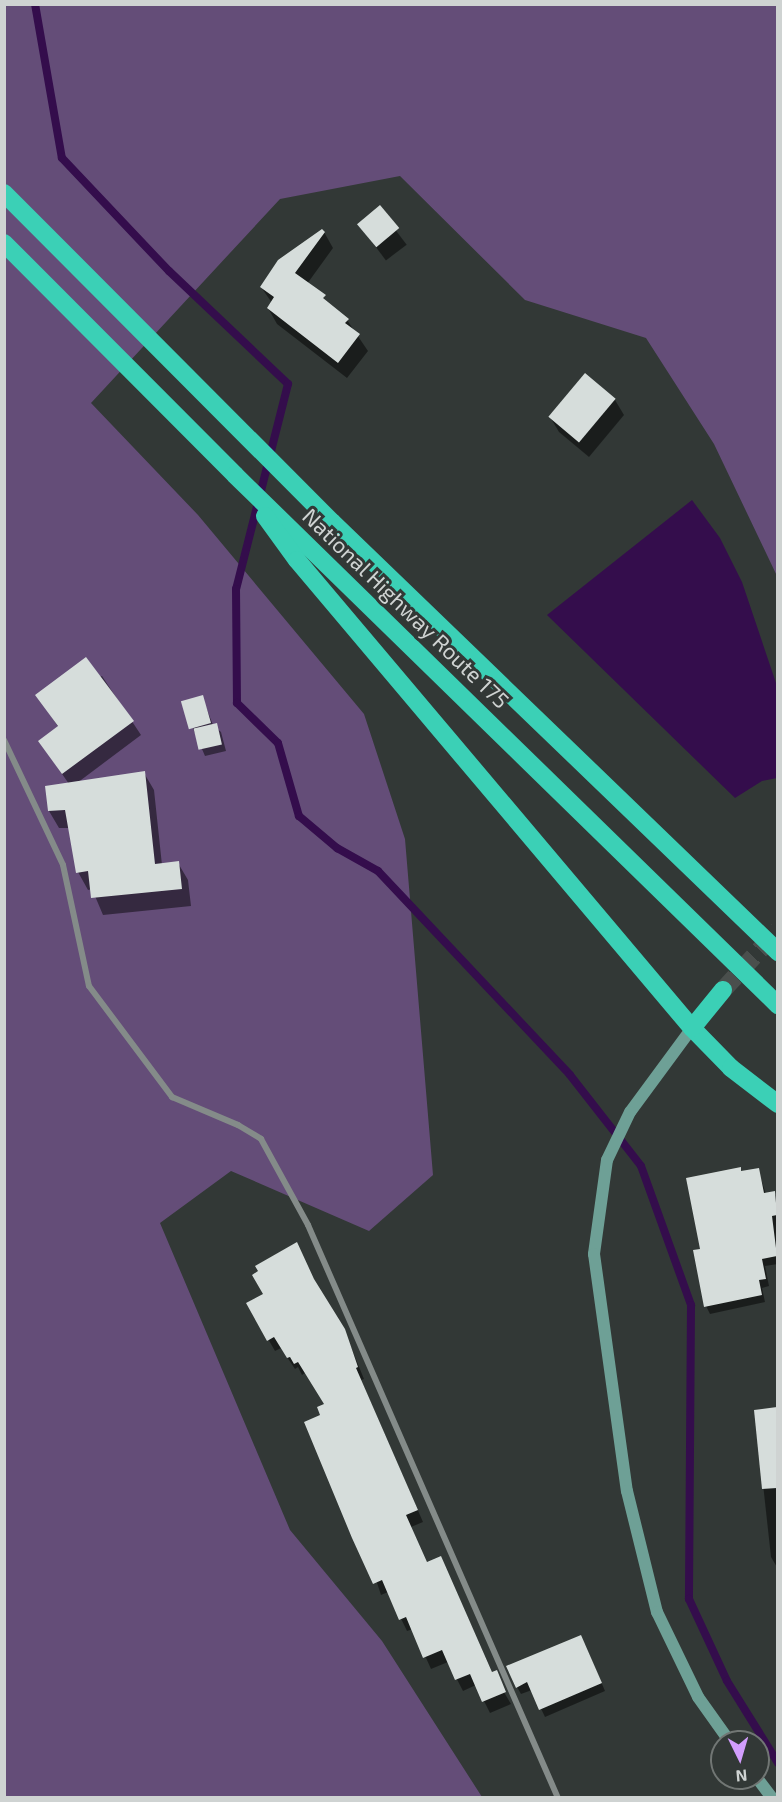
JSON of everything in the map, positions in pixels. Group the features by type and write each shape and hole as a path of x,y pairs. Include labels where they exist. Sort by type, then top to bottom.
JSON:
{"highway":[{"name":"National Highway Route 175","path":"4,193 332,522 777,952"},
{"name":"National Highway Route 175","path":"4,243 235,475 777,1005"},
{"path":"235,475 297,560 692,1028 731,1068 777,1104"},
{"path":"692,1028 723,990"}],"street":[{"path":"4,740 63,865 89,986 171,1097 238,1125 261,1139 308,1225 558,1797"},
{"path":"692,1028 630,1112 607,1160 594,1254 627,1491 657,1612 698,1697 721,1730"}],"shaded area":[{"path":"5,5 777,5 777,576 714,444 646,338 525,300 400,176 280,199 91,403 198,515 364,714 405,839 433,1175 369,1231 231,1171 160,1223 290,1530 382,1641 482,1797 5,1798"},
{"path":"692,500 720,538 742,582 777,686 777,778 762,781 735,798 547,615"}],"building":[{"path":"380,205 399,228 376,247 357,224"},
{"path":"322,229 325,232 295,273 326,295 323,298 349,319 345,323 360,334 338,363 267,308 274,297 260,287 278,260"},
{"path":"585,373 616,399 579,442 548,417"},
{"path":"86,657 134,721 62,774 38,741 58,726 35,695"},
{"path":"203,695 211,723 189,729 181,701"},
{"path":"217,723 222,744 199,750 194,728"},
{"path":"145,771 155,864 179,861 182,889 91,898 88,871 76,873 65,810 48,811 45,786"},
{"path":"741,1167 741,1171 759,1168 764,1193 775,1191 777,1215 772,1216 777,1256 762,1259 766,1279 759,1280 762,1295 704,1307 693,1250 700,1249 686,1178"},
{"path":"297,1242 314,1279 345,1329 358,1367 356,1368 418,1510 406,1515 427,1562 441,1556 492,1672 497,1670 506,1692 482,1702 470,1674 455,1680 442,1650 423,1658 406,1617 399,1620 382,1580 373,1584 304,1422 320,1415 317,1407 324,1404 298,1362 294,1364 290,1357 287,1358 274,1337 267,1341 246,1303 263,1294 252,1275 258,1271 255,1266"},
{"path":"777,1407 777,1488 762,1489 754,1410"},
{"path":"581,1635 602,1683 539,1710 527,1682 516,1688 506,1666"}],"waterway":[{"path":"35,4 62,158 169,271 288,384 236,589 237,703 278,743 299,816 337,848 378,871 570,1075 641,1166 691,1305 689,1599 727,1681 778,1763"}],"tunnel":[{"path":"723,990 778,930"}]}
